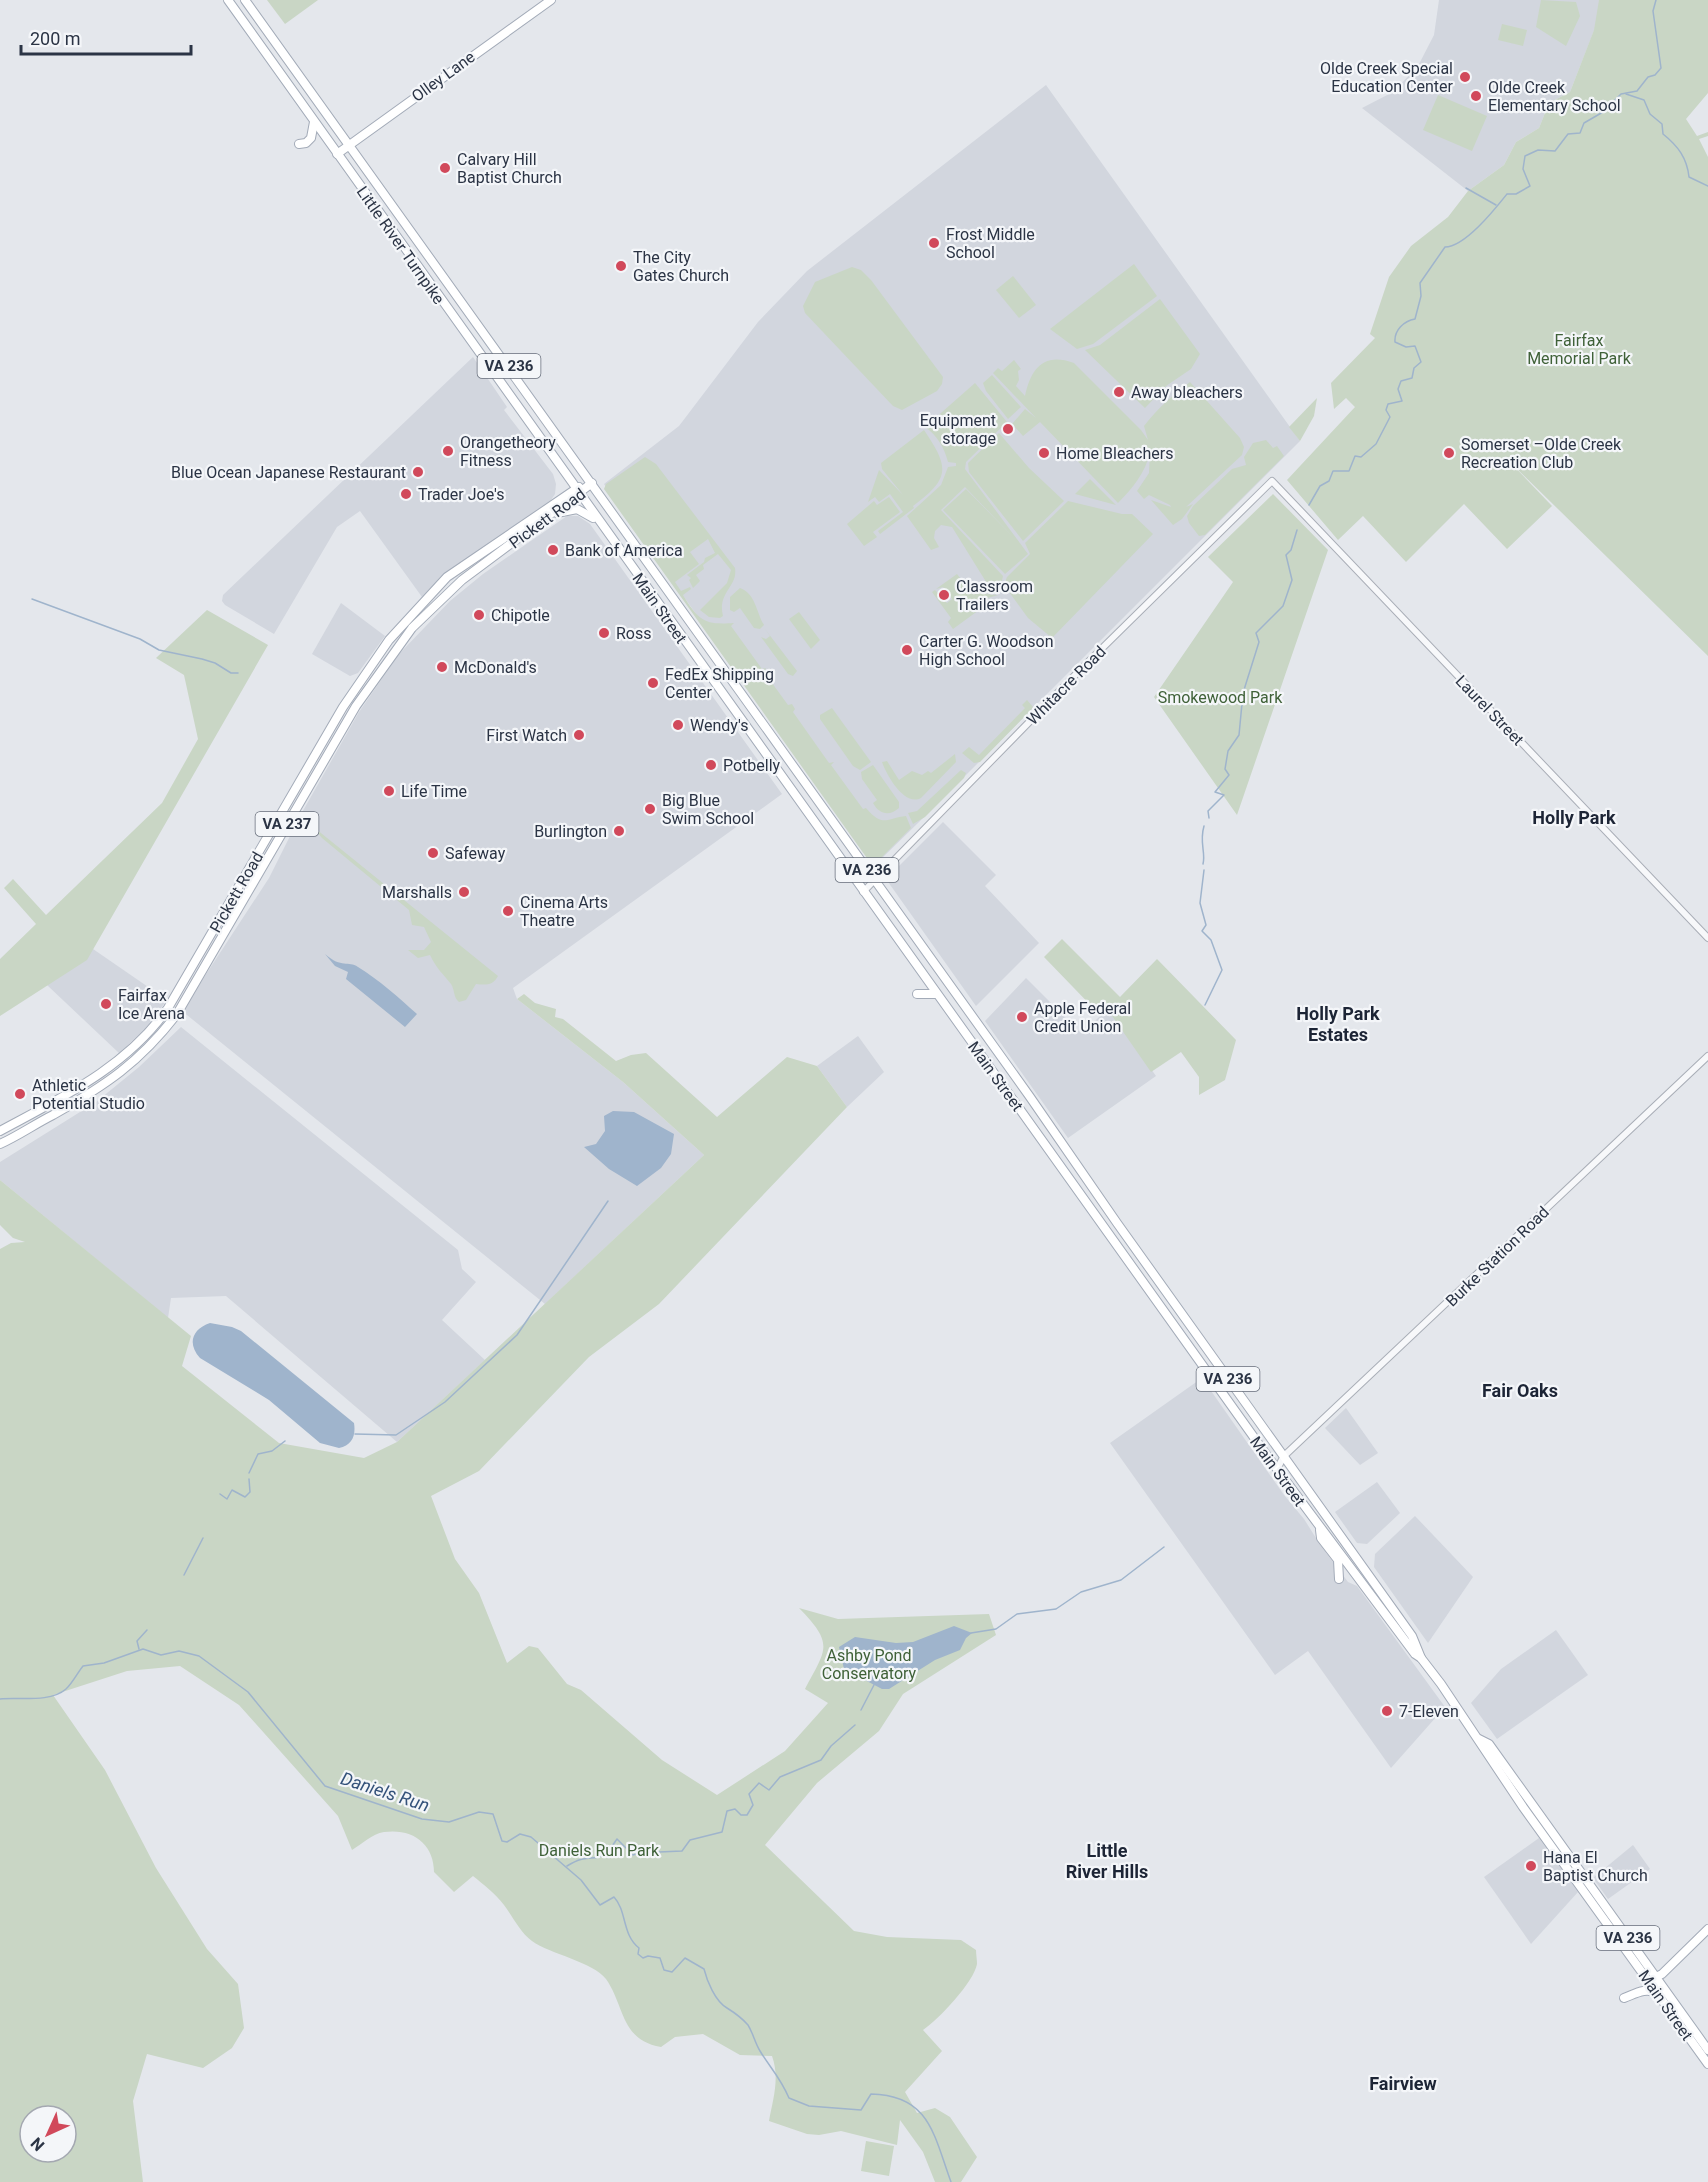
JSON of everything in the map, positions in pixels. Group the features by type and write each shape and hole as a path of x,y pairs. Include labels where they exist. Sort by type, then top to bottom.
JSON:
{"main road":[{"name":"Little River Turnpike","path":"228,0 577,492"},
{"name":"Little River Turnpike","path":"245,0 592,483"},
{"name":"Olley Lane","path":"337,154 551,0"},
{"path":"299,144 306,143 311,138 314,122"},
{"name":"Pickett Road","path":"0,1131 102,1074 147,1034 168,1008 343,707 389,640 447,577 592,483"},
{"name":"Main Street","path":"592,483 1412,1636 1421,1658 1479,1739 1518,1800 1708,2050"},
{"name":"Pickett Road","path":"0,1144 95,1090 123,1071 150,1046 177,1014 351,714 382,666 412,628 444,595 547,518 577,492"},
{"name":"Main Street","path":"577,492 1320,1529 1415,1654 1421,1658"},
{"path":"547,518 577,509 601,525"},
{"path":"917,994 936,994"},
{"path":"1320,1529 1321,1538 1338,1560 1339,1579"},
{"path":"1652,1979 1708,1929"},
{"name":"Main Street","path":"1652,1979 1659,1995 1708,2064"},
{"path":"1624,1998 1651,1990 1659,1995"}],"street":[{"name":"Whitacre Road","path":"863,892 1074,677 1272,481"},
{"name":"Laurel Street","path":"1272,481 1708,938"},
{"name":"Burke Station Road","path":"1274,1465 1708,1056"}],"shaded area":[{"name":"Olde Creek Elementary School","path":"1439,0 1606,0 1570,92 1549,103 1539,128 1516,142 1504,165 1468,191 1362,108 1393,92 1418,66 1434,35"},
{"path":"1046,85 1300,441 919,822 878,862 871,861 604,484 679,426 758,322 807,271"},
{"path":"473,357 507,407 504,410 553,474 556,484 555,494 549,503 422,597 360,511 337,527 274,634 225,605 222,601 223,595"},
{"path":"567,516 578,516 590,524 782,794 513,988 517,999 623,1082 704,1155 545,1304 182,1011 269,878 300,816 359,712 399,654 450,601 483,574"},
{"path":"341,603 385,636 358,673 350,676 312,654"},
{"path":"943,822 996,875 985,886 1039,943 976,1006 886,879"},
{"path":"93,949 167,1000 144,1030 119,1053 47,985"},
{"path":"1026,978 1082,1034 1108,1008 1156,1076 1068,1138 985,1021"},
{"path":"181,1027 458,1250 462,1269 476,1282 442,1320 485,1360 397,1442 226,1296 171,1298 168,1318 0,1180 0,1162 96,1102 139,1067"},
{"path":"858,1036 884,1072 847,1107 817,1066"},
{"path":"1202,1378 1321,1546 1348,1582 1357,1586 1445,1707 1391,1768 1308,1651 1275,1675 1110,1443"},
{"path":"1346,1408 1378,1453 1360,1465 1325,1428"},
{"path":"1377,1482 1400,1513 1367,1544 1357,1543 1335,1512"},
{"path":"1415,1516 1473,1577 1428,1643 1374,1567 1375,1554"},
{"path":"1556,1630 1588,1675 1497,1739 1471,1703 1501,1669"},
{"path":"1539,1838 1578,1892 1531,1944 1484,1877"},
{"path":"1633,1845 1650,1869 1608,1899 1593,1878"}],"green space":[{"path":"267,0 318,0 285,24"},
{"path":"1541,0 1576,2 1580,16 1566,46 1536,27"},
{"name":"Fairfax Memorial Park","path":"1599,0 1708,0 1708,93 1686,119 1697,136 1708,132 1708,136 1699,139 1708,157 1708,656 1509,461 1552,506 1507,549 1464,504 1406,562 1363,516 1338,540 1287,480 1355,407 1346,398 1334,409 1331,383 1375,338 1370,334 1389,277 1411,246 1448,217 1468,191 1504,165 1516,142 1539,128 1549,103 1570,92 1594,30"},
{"path":"1502,24 1527,30 1523,46 1498,40"},
{"path":"1438,95 1487,116 1472,151 1423,130"},
{"path":"1134,264 1157,296 1093,344 1077,349 1050,329"},
{"path":"852,267 861,270 871,280 943,377 942,384 937,391 902,410 893,406 805,313 803,306 815,282"},
{"path":"1013,276 1036,305 1019,318 996,290"},
{"path":"1160,299 1200,354 1191,369 1166,386 1145,408 1085,350 1100,345"},
{"path":"1014,360 1021,369 1018,371 1019,380 1016,386 1025,396 1031,378 1040,365 1054,360 1074,363 1141,430 1148,440 1144,426 1165,402 1190,382 1240,438 1244,447 1242,455 1186,507 1193,504 1182,519 1173,525 1151,500 1171,507 1170,505 1149,495 1144,499 1137,491 1149,473 1150,452 1138,480 1118,503 1040,422 1023,436 1012,424 1025,409 1036,418 993,373 998,368 1002,371"},
{"path":"992,375 1021,407 1008,419 986,391 983,383"},
{"path":"975,383 1007,422 966,462 965,469 1028,554 1005,574 943,510 966,489 1017,541 965,487 941,510 1003,576 1001,585 988,585 952,527 941,525 935,531 934,538 939,547 931,550 907,516 941,485 948,467 956,466 956,463 948,462 940,442 925,427"},
{"path":"1317,398 1314,416 1300,441 1289,427"},
{"path":"924,430 942,463 940,479 934,488 913,506 914,508 880,534 878,531 903,512 890,494 879,502 875,497 868,502 879,470 903,495 882,469 881,463"},
{"path":"999,433 1029,468 1064,501 1023,541 969,472 968,463"},
{"path":"1266,440 1273,448 1277,446 1284,456 1205,535 1199,536 1189,523 1187,516 1193,506 1232,469 1246,465 1244,457 1253,443"},
{"path":"645,457 656,464 735,568 734,580 723,601 723,616 709,617 700,610 727,583 731,570 718,554 703,565 704,569 696,575 700,581 693,588 689,580 691,578 687,575 704,562 705,558 715,553 708,539 690,552 699,564 675,582 681,591 690,587 691,589 683,595 694,611 703,620 709,622 734,623 731,626 762,669 766,668 764,672 788,705 792,704 795,709 793,712 829,763 834,762 831,765 863,809 866,808 881,820 906,816 911,828 877,862 869,861 604,489 606,484"},
{"path":"1090,479 1116,505 1075,494"},
{"name":"Smokewood Park","path":"1273,494 1328,550 1237,815 1154,697 1233,582 1208,557"},
{"path":"889,497 900,512 873,532 877,537 864,546 847,524 874,501 877,505"},
{"path":"1068,501 1122,514 1132,514 1153,534 1052,638 1028,618 1004,585 1007,577 1030,554 1025,543"},
{"path":"957,574 975,590 998,595 984,599 981,597 974,602 979,610 953,629 948,622 951,618 932,592 935,590 947,603 952,599 943,587 936,589"},
{"path":"740,588 749,594 755,604 764,625 760,629 754,628 740,608 734,612 730,610 730,597"},
{"path":"207,610 268,645 87,960 0,1016 0,959 36,924 4,888 13,879 46,915 162,803 198,739 184,675 156,658"},
{"path":"799,612 820,640 811,649 789,619"},
{"path":"765,629 797,671 793,676 788,674 761,637 766,639 770,636"},
{"path":"1027,700 1033,707 1031,710 980,762 974,763 962,753 969,747 979,755 1025,708 1022,705"},
{"path":"832,708 871,762 860,770 853,766 820,719 820,715"},
{"path":"955,754 956,762 921,798 915,800 897,789 882,762 887,761 899,780 912,771 922,775 928,771 931,773"},
{"path":"873,765 899,802 899,808 892,813 881,812 875,807 873,803 877,800 862,779 861,772"},
{"path":"961,770 966,773 964,778 925,817 913,824 908,813 917,811"},
{"path":"311,825 498,976 494,982 476,984 466,1000 459,1002 451,984 430,955 418,958 408,950 424,950 431,942 424,927 412,925 409,910 322,838"},
{"path":"1062,939 1120,997 1157,959 1236,1040 1225,1080 1199,1095 1199,1077 1181,1052 1151,1072 1108,1010 1101,1016 1044,957"},
{"path":"524,994 535,1003 556,1009 555,1017 563,1019 616,1061 631,1055 646,1053 717,1117 787,1057 817,1066 847,1107 659,1304 589,1357 479,1471 431,1496 455,1559 479,1593 507,1663 529,1646 538,1648 567,1684 581,1690 662,1760 717,1795 785,1751 828,1703 805,1689 822,1655 823,1647 818,1630 799,1608 838,1619 989,1614 996,1635 903,1694 879,1731 817,1783 765,1845 854,1931 887,1937 961,1940 976,1950 977,1964 963,1990 923,2030 942,2051 905,2092 917,2113 935,2108 950,2117 977,2157 961,2182 935,2182 923,2152 900,2120 897,2145 841,2131 819,2135 807,2134 769,2121 776,2080 772,2056 740,2055 703,2034 675,2037 661,2047 648,2043 631,2030 612,1989 600,1973 532,1941 520,1929 497,1897 473,1876 454,1892 434,1872 430,1853 420,1840 404,1833 384,1832 371,1837 352,1850 338,1816 239,1705 180,1666 127,1671 53,1695 105,1770 156,1868 207,1949 238,1984 244,2028 232,2048 203,2068 147,2054 133,2101 143,2182 0,2182 0,1249 11,1243 25,1242 13,1238 0,1225 0,1180 191,1336 182,1366 279,1443 364,1458 397,1442 704,1155 623,1082 517,999"},
{"path":"866,2141 894,2146 889,2176 861,2171"}],"water":[{"path":"325,954 340,963 354,965 366,972 417,1014 405,1027 346,979 348,972 335,966"},
{"path":"613,1111 634,1112 674,1134 671,1154 661,1168 637,1186 609,1169 584,1147 596,1144 605,1131 604,1116"},
{"path":"210,1323 241,1331 354,1423 354,1436 350,1442 339,1448 320,1443 269,1400 200,1358 196,1353 193,1338 199,1329"},
{"path":"954,1626 972,1633 966,1638 960,1650 935,1660 889,1689 882,1689 844,1669 839,1647 855,1637 896,1643 913,1642"}],"waterway":[{"path":"1309,505 1320,486 1329,481 1333,471 1349,471 1355,456 1361,457 1376,444 1390,417 1386,410 1388,404 1402,401 1398,389 1401,381 1412,378 1414,368 1421,362 1415,346 1406,347 1395,342 1396,334 1404,324 1415,319 1421,296 1420,283 1445,247 1461,241 1470,234 1507,194 1516,194 1530,186 1523,169 1525,156 1538,150 1555,151 1568,134 1580,133 1584,123 1603,112 1621,94 1637,91 1648,77 1655,75 1661,68 1653,11 1656,0"},
{"path":"1626,94 1644,100 1650,114 1662,124 1663,134 1681,153 1689,177 1708,186"},
{"path":"1466,188 1496,205"},
{"path":"1209,818 1208,811 1224,795 1215,792 1229,775 1225,769 1228,751 1239,735 1243,693 1259,642 1256,633 1283,606 1292,580 1286,555 1291,550 1297,530"},
{"path":"32,599 140,639 159,650 202,659 215,663 231,673 238,673"},
{"path":"1203,864 1204,826"},
{"path":"1204,870 1200,903 1206,925 1202,931 1211,940 1222,970 1205,1005"},
{"path":"355,1434 396,1435 445,1402 517,1335 608,1201"},
{"path":"249,1473 258,1454 272,1451 285,1441"},
{"path":"220,1494 227,1499 232,1490 245,1497 250,1492 249,1479"},
{"path":"184,1575 203,1538"},
{"path":"971,1633 996,1629 1017,1614 1056,1609 1081,1592 1121,1580 1164,1547"},
{"path":"139,1649 137,1641 147,1630"},
{"name":"Daniels Run","path":"0,1699 34,1699 52,1696 66,1689 83,1666 104,1663 143,1649 161,1655 179,1651 199,1656 248,1692 325,1786 422,1819 449,1822 479,1812 493,1814 502,1841 507,1842 520,1834 531,1837 581,1880 600,1905 614,1897 621,1909 630,1937 639,1948 638,1954 643,1958 648,1956 660,1958 664,1970 672,1972 685,1958 704,1969 715,1996 748,2025 758,2048 789,2098 809,2106 861,2110 871,2094 891,2096 906,2102 918,2110 927,2121 940,2149 951,2182"},
{"path":"861,1710 875,1683"},
{"path":"567,1866 576,1861 599,1857 610,1849 617,1839 633,1855 653,1848 659,1852 682,1851 690,1840 722,1832 727,1811 735,1809 741,1815 747,1815 753,1805 749,1794 759,1783 769,1790 780,1777 821,1760 831,1746 855,1725"}],"place":[{"name":"Olde Creek Special Education Center","path":"1465,77"},
{"name":"Olde Creek Elementary School","path":"1476,96"},
{"name":"Calvary Hill Baptist Church","path":"445,168"},
{"name":"Frost Middle School","path":"934,243"},
{"name":"The City Gates Church","path":"621,266"},
{"name":"Away bleachers","path":"1119,392"},
{"name":"Equipment storage","path":"1008,429"},
{"name":"Orangetheory Fitness","path":"448,451"},
{"name":"Home Bleachers","path":"1044,453"},
{"name":"Somerset –Olde Creek Recreation Club","path":"1449,453"},
{"name":"Blue Ocean Japanese Restaurant","path":"418,472"},
{"name":"Trader Joe's","path":"406,494"},
{"name":"Bank of America","path":"553,550"},
{"name":"Classroom Trailers","path":"944,595"},
{"name":"Chipotle","path":"479,615"},
{"name":"Ross","path":"604,633"},
{"name":"Carter G. Woodson High School","path":"907,650"},
{"name":"McDonald's","path":"442,667"},
{"name":"FedEx Shipping Center","path":"653,683"},
{"name":"Wendy's","path":"678,725"},
{"name":"First Watch","path":"579,735"},
{"name":"Potbelly","path":"711,765"},
{"name":"Life Time","path":"389,791"},
{"name":"Big Blue Swim School","path":"650,809"},
{"name":"Burlington","path":"619,831"},
{"name":"Safeway","path":"433,853"},
{"name":"Marshalls","path":"464,892"},
{"name":"Cinema Arts Theatre","path":"508,911"},
{"name":"Fairfax Ice Arena","path":"106,1004"},
{"name":"Apple Federal Credit Union","path":"1022,1017"},
{"name":"Athletic Potential Studio","path":"20,1094"},
{"name":"7-Eleven","path":"1387,1711"},
{"name":"Hana El Baptist Church","path":"1531,1866"}],"district":[{"name":"Holly Park","path":"1574,818"},
{"name":"Holly Park Estates","path":"1338,1024"},
{"name":"Fair Oaks","path":"1520,1391"},
{"name":"Little River Hills","path":"1107,1861"},
{"name":"Fairview","path":"1403,2084"}],"park label":[{"name":"Ashby Pond Conservatory","path":"869,1664"},
{"name":"Daniels Run Park","path":"599,1850"}]}
